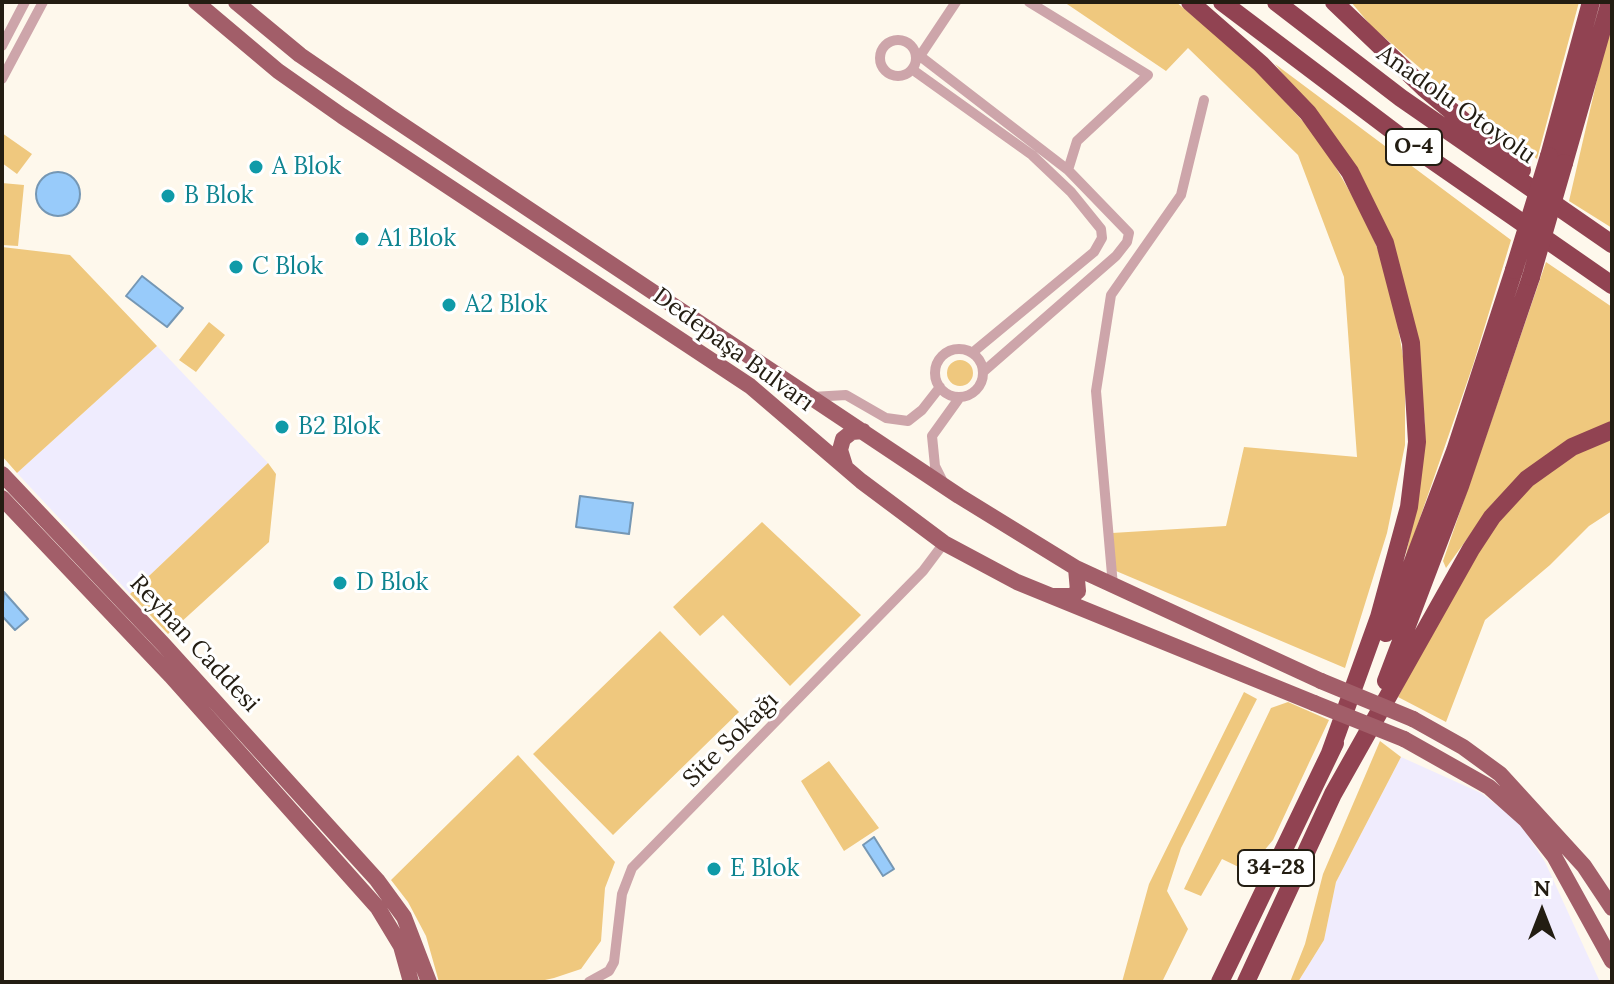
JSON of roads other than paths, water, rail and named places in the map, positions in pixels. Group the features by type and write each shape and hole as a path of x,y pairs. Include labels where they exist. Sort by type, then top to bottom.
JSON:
{"highway":[{"path":"1190,2 1261,64 1308,113 1350,172 1385,243 1411,343 1417,442 1409,507 1379,617 1330,753"},
{"name":"O-4","path":"1222,2 1426,156 1612,285"},
{"name":"Anadolu Otoyolu","path":"1276,2 1401,98 1612,244"},
{"path":"1334,2 1424,88 1581,222"},
{"path":"1556,159 1591,2"},
{"path":"1355,758 1455,501 1556,159 1610,2"},
{"path":"1330,753 1373,666 1523,274"},
{"path":"1355,758 1450,581 1492,517 1540,469 1572,447 1612,430"},
{"name":"34-28","path":"1220,982 1330,753"},
{"name":"34-28","path":"1246,982 1333,794 1355,758"}],"main road":[{"name":"Dedepaşa Bulvarı","path":"196,2 278,71 342,116 750,386 944,543 1050,596 1404,739 1489,787 1526,820 1554,856 1612,961"},
{"name":"Dedepaşa Bulvarı","path":"236,2 300,55 351,90 946,487 1076,568 1321,681 1413,719 1463,747 1500,774 1584,866 1612,908"},
{"path":"846,466 840,450 843,439 852,432 863,431"},
{"name":"Reyhan Caddesi","path":"2,474 163,644 348,849 404,917 429,982"},
{"name":"Reyhan Caddesi","path":"4,502 171,676 392,928 411,982"},
{"path":"1050,596 1072,596 1078,591 1080,577 1076,568"},
{"path":"335,861 348,849"}],"street":[{"path":"2,46 25,2"},
{"path":"2,79 43,2"},
{"path":"946,487 935,466 932,436 960,397 975,392 983,372 1125,246 1129,233 1068,170 918,55 910,44 899,40 888,43 881,53 881,66 889,75 902,77 913,70 918,55 956,2"},
{"path":"1029,2 1148,75 1077,141 1068,170"},
{"path":"913,70 1032,155 1071,192 1110,247 1125,246"},
{"path":"1113,586 1096,391 1111,295 1181,195 1204,100"},
{"path":"972,353 1079,264 1109,222 1118,220"},
{"path":"960,397 940,387 936,371 942,357 956,349 972,353 983,372"},
{"path":"811,397 846,395 886,418 908,421 922,410 940,387"},
{"name":"Site Sokağı","path":"589,982 609,971 614,962 622,894 632,868 923,571 944,543"}],"water":[{"path":"58,172 74,178 80,194 74,210 58,216 42,210 36,194 42,178"},
{"path":"142,276 183,308 167,327 126,296"},
{"path":"580,496 633,503 629,534 576,527"},
{"path":"4,592 28,619 15,630 2,616"},
{"path":"874,837 894,869 883,876 863,845"}],"place":[{"name":"A Blok","path":"256,167"},
{"name":"B Blok","path":"168,196"},
{"name":"A1 Blok","path":"362,239"},
{"name":"C Blok","path":"236,267"},
{"name":"A2 Blok","path":"449,305"},
{"name":"B2 Blok","path":"282,427"},
{"name":"D Blok","path":"340,583"},
{"name":"E Blok","path":"714,869"}]}
